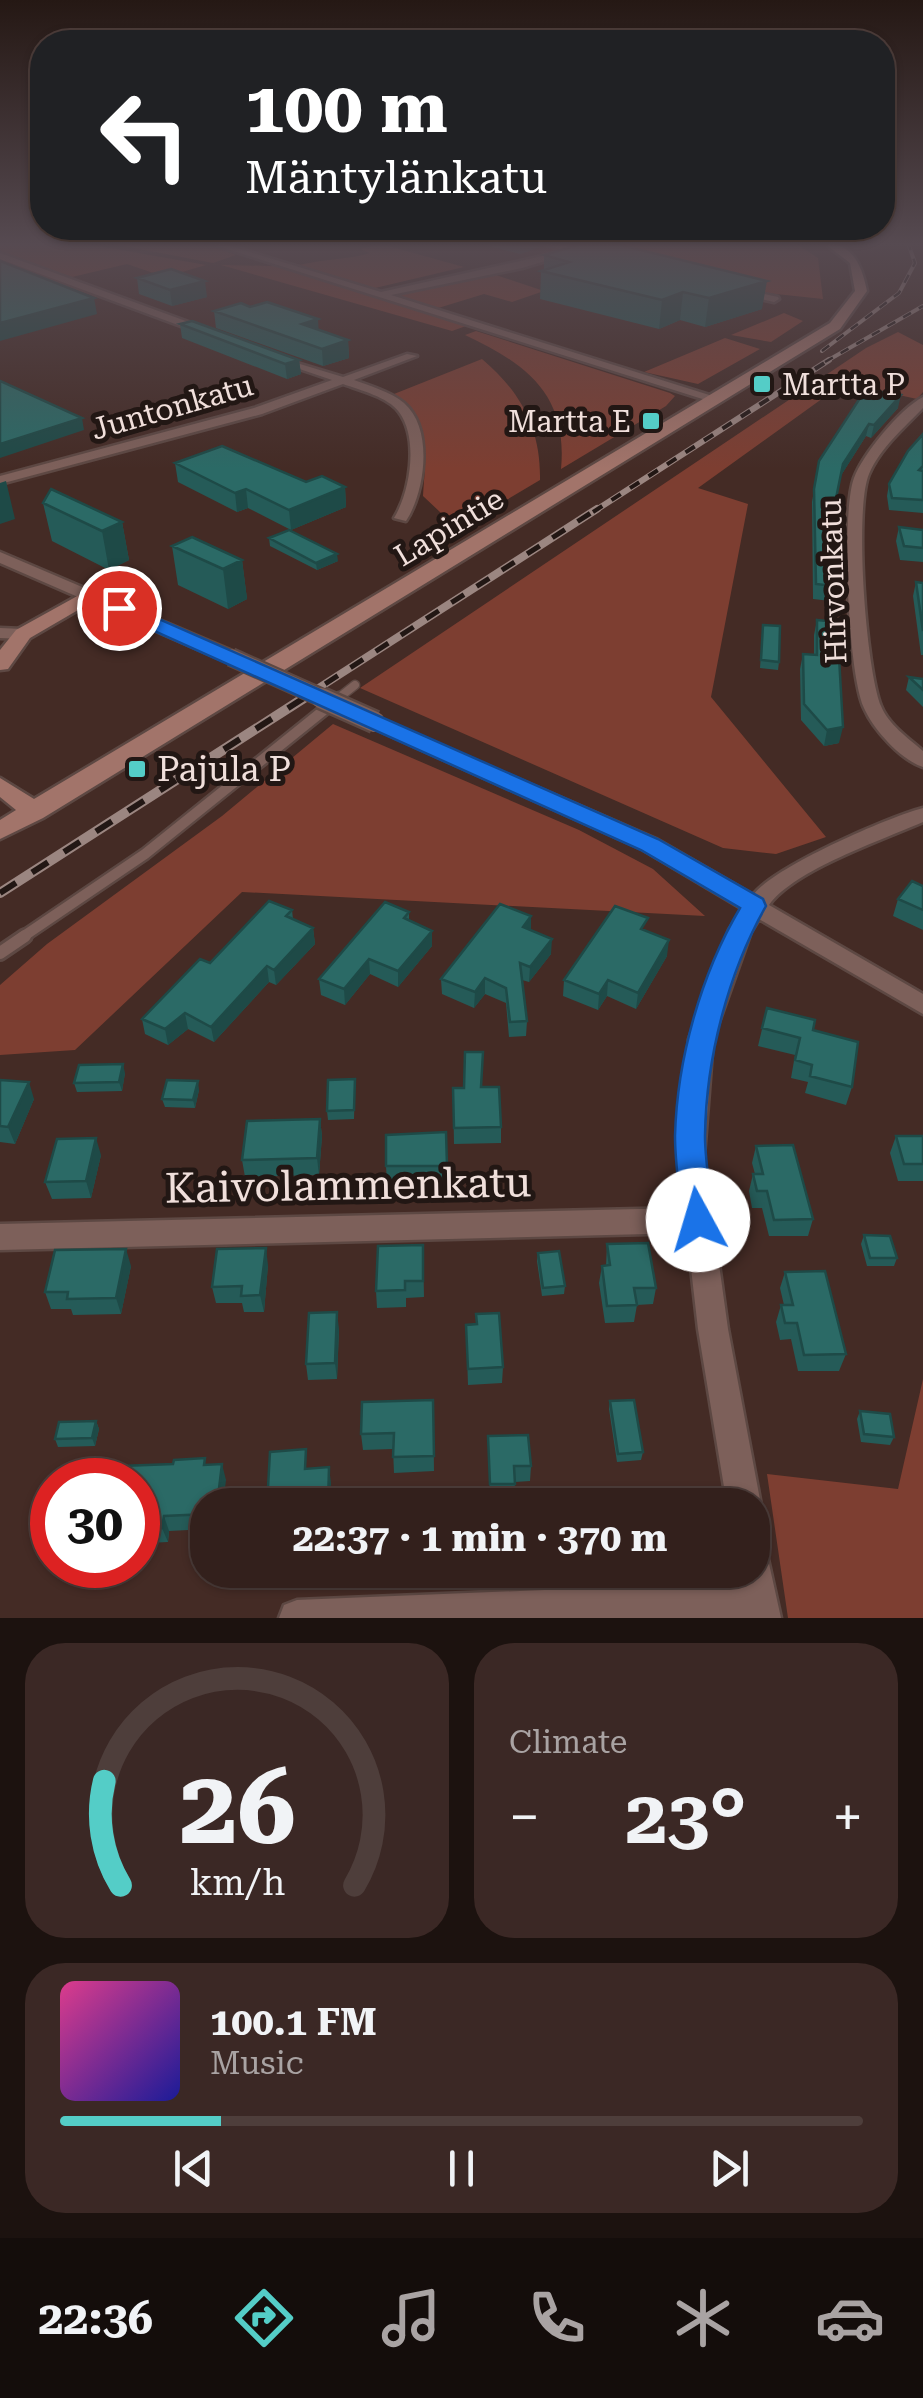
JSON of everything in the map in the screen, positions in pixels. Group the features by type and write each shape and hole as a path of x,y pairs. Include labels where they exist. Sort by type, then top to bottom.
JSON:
{"main road":[{"name":"Lapintie","path":"0,831 716,399 842,319"},
{"path":"0,664 23,634 90,595"},
{"path":"0,785 34,812"}],"street":[{"path":"169,319 227,340"},
{"path":"454,319 716,399"},
{"path":"261,352 392,400 410,422 417,468 415,492 400,518"},
{"name":"Juntonkatu","path":"4,476 246,414 412,356"},
{"name":"Hirvonkatu","path":"923,401 877,453 858,484 860,596 870,700 890,730 923,761"},
{"path":"0,558 649,844 923,1005"},
{"path":"0,633 23,634"},
{"path":"741,1488 698,1220 690,1136 699,1050 730,956 754,906 795,870 923,814"},
{"name":"Kaivolammenkatu","path":"0,1238 698,1220"},
{"path":"297,1618 762,1608"}],"lane":[{"path":"0,953 145,854 354,686"}],"shaded area":[{"path":"408,319 442,319 466,326 452,331"},
{"path":"771,319 803,321 771,342 731,335"},
{"path":"476,331 675,396 666,406 561,469 558,421 550,402 524,371 465,335"},
{"path":"898,332 923,345 923,392 917,399 844,383 698,488 748,504 711,697 826,837 776,854 723,848 360,688 866,348"},
{"path":"725,338 760,349 698,384 644,372"},
{"path":"482,359 508,385 526,413 537,444 540,480 458,529 423,496 421,429 394,394"},
{"path":"333,724 579,830 653,869 705,916 242,892 75,1050 0,1055 0,985 47,944 222,816"},
{"path":"923,1379 923,1618 788,1618 767,1474 898,1489"}],"building":[{"path":"235,319 317,319 302,324 348,340 322,349"},
{"path":"192,321 299,360 285,364 180,324"},
{"path":"0,381 82,418 0,444"},
{"path":"882,392 901,395 874,425 869,424 843,464 832,518 840,519 842,587 816,584 814,489 819,461 860,398 874,399"},
{"path":"923,434 923,466 919,470 923,471 923,500 892,498 889,484"},
{"path":"222,446 306,482 322,476 345,487 289,510 246,489 235,493 175,463"},
{"path":"51,489 122,522 102,531 43,503"},
{"path":"899,527 923,530 923,548 904,546"},
{"path":"289,530 337,554 316,563 269,538"},
{"path":"192,537 242,560 223,569 172,546"},
{"path":"916,582 923,583 923,631"},
{"path":"817,620 837,622 843,727 827,730 804,704 803,654 817,655"},
{"path":"763,625 780,626 779,662 761,660"},
{"path":"909,677 923,679 923,690"},
{"path":"912,881 923,886 923,910 898,899"},
{"path":"269,901 292,910 286,916 313,928 274,970 267,966 211,1027 185,1013 165,1029 142,1019 200,959 210,963"},
{"path":"385,902 409,912 404,918 432,931 398,971 369,959 344,989 319,979"},
{"path":"500,904 531,916 523,927 552,939 530,967 520,963 527,1021 510,1022 506,988 485,978 475,992 441,979"},
{"path":"615,906 648,918 641,929 669,940 638,993 608,980 599,994 564,980"},
{"path":"767,1008 815,1020 813,1030 858,1042 852,1087 810,1076 812,1065 795,1060 800,1038 762,1028"},
{"path":"465,1052 483,1052 481,1087 499,1087 501,1127 454,1128 453,1088 464,1088"},
{"path":"123,1064 119,1082 74,1083 79,1065"},
{"path":"355,1079 354,1110 327,1111 328,1080"},
{"path":"0,1080 29,1082 8,1127 0,1126"},
{"path":"167,1080 198,1081 193,1100 162,1099"},
{"path":"320,1119 317,1158 242,1160 247,1121"},
{"path":"446,1132 447,1166 386,1166 386,1135"},
{"path":"896,1136 923,1136 923,1164 904,1164"},
{"path":"96,1138 86,1181 45,1182 57,1139"},
{"path":"793,1145 813,1219 774,1220 767,1191 757,1191 753,1174 763,1174 756,1146"},
{"path":"864,1235 890,1236 897,1258 870,1258"},
{"path":"648,1243 656,1288 634,1288 637,1305 607,1306 602,1266 610,1265 607,1244"},
{"path":"423,1245 423,1281 405,1281 405,1290 376,1291 378,1246"},
{"path":"266,1248 260,1295 241,1296 242,1286 212,1287 217,1249"},
{"path":"126,1249 116,1298 67,1299 68,1292 45,1292 55,1250"},
{"path":"559,1251 565,1286 543,1288 538,1253"},
{"path":"825,1271 846,1354 804,1355 797,1323 785,1323 781,1305 793,1305 785,1272"},
{"path":"337,1312 335,1363 306,1364 309,1313"},
{"path":"499,1313 503,1367 468,1369 466,1325 477,1324 476,1314"},
{"path":"433,1400 434,1456 393,1457 394,1433 361,1434 362,1402"},
{"path":"634,1400 643,1452 618,1454 610,1401"},
{"path":"860,1411 890,1414 894,1437 864,1434"},
{"path":"96,1421 92,1438 55,1439 59,1422"},
{"path":"528,1435 531,1466 514,1466 515,1484 490,1484 488,1436"},
{"path":"306,1449 305,1469 329,1467 328,1488 268,1488 270,1452"},
{"path":"205,1458 204,1465 222,1464 219,1488 190,1488 190,1515 164,1516 160,1528 160,1464 173,1464 174,1460"}],"railway":[{"path":"822,351 865,319"},
{"path":"825,362 901,319"},
{"path":"593,512 829,360"},
{"path":"300,700 597,509"},
{"path":"0,893 304,698"}],"place":[{"name":"Martta P","path":"762,384"},
{"name":"Martta E","path":"651,421"},
{"name":"Pajula P","path":"137,769"}],"route":[{"path":"119,608 649,844 754,906 740,930 701,1039 690,1136 698,1220"}]}
